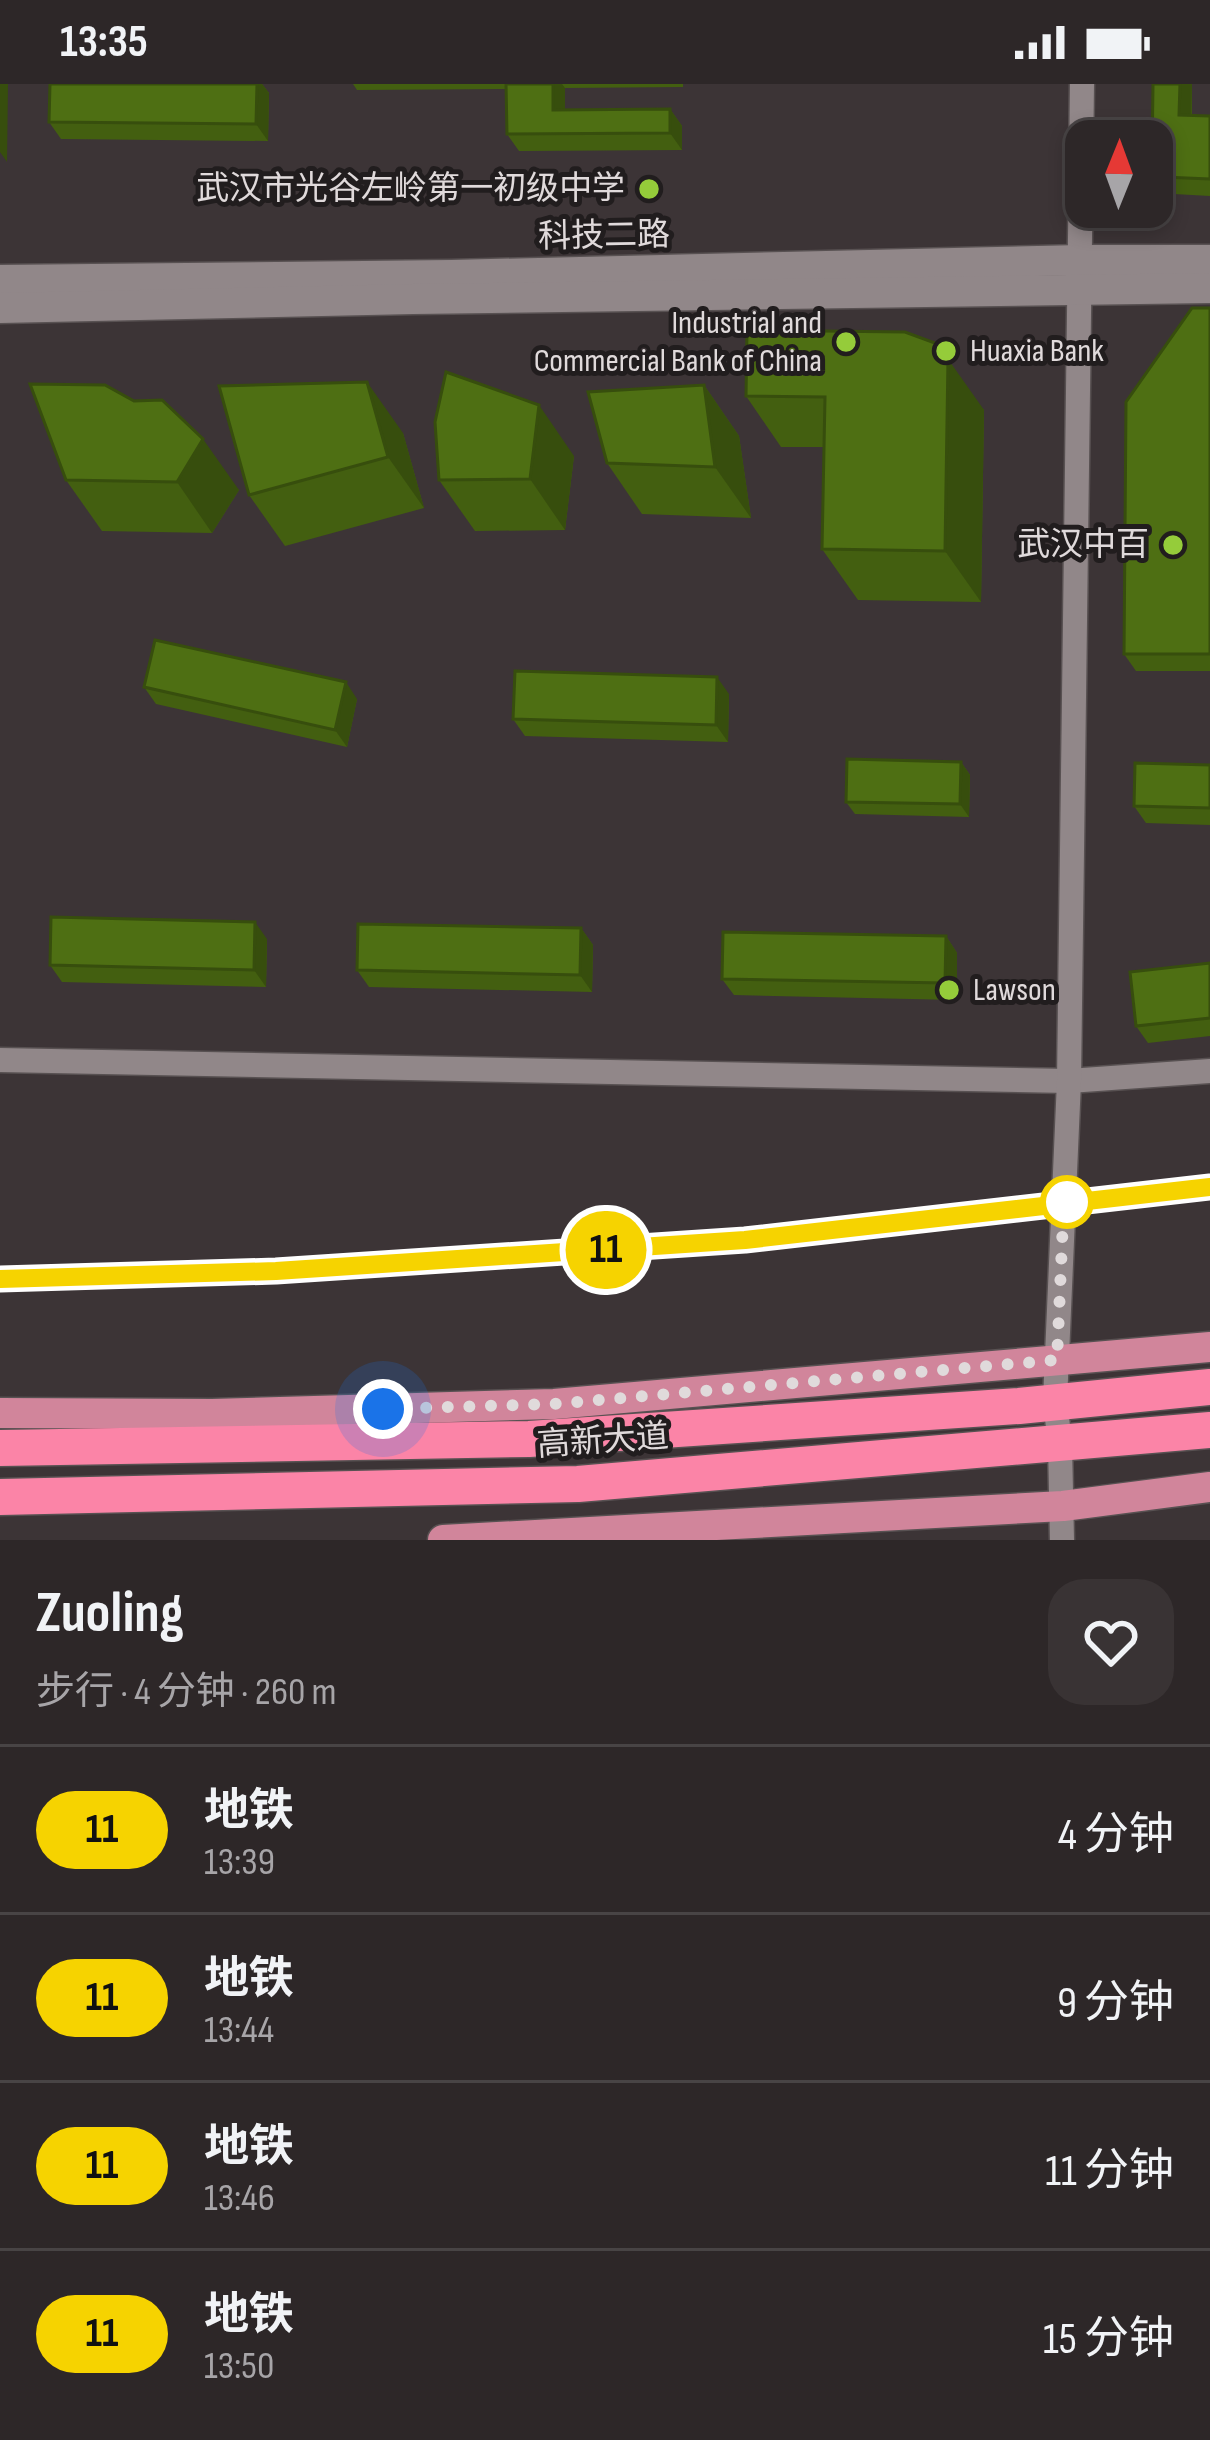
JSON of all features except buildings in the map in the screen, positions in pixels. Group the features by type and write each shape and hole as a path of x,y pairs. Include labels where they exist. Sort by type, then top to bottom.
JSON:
{"highway":[{"name":"高新大道","path":"0,1448 529,1439 1019,1406 1210,1387"},
{"name":"高新大道","path":"0,1497 578,1484 1210,1430"}],"main road":[{"path":"0,1413 212,1414 554,1404 1210,1347"},
{"path":"443,1540 1063,1506 1210,1487"}],"street":[{"path":"1062,1540 1055,1400 1069,1081 1082,84"},
{"name":"科技二路","path":"0,280 1210,260"},
{"name":"科技二路","path":"0,308 1210,288"},
{"path":"0,1060 1069,1081 1210,1071"}],"metro line":[{"name":"11","path":"0,1279 276,1271 745,1240 1210,1187"}],"place":[{"name":"武汉市光谷左岭第一初级中学","path":"649,189"},
{"name":"Industrial and Commercial Bank of China","path":"846,342"},
{"name":"Huaxia Bank","path":"946,351"},
{"name":"武汉中百","path":"1173,545"},
{"name":"Lawson","path":"949,990"}],"route":[{"path":"383,1409 554,1404 1057,1360 1067,1202"}]}
